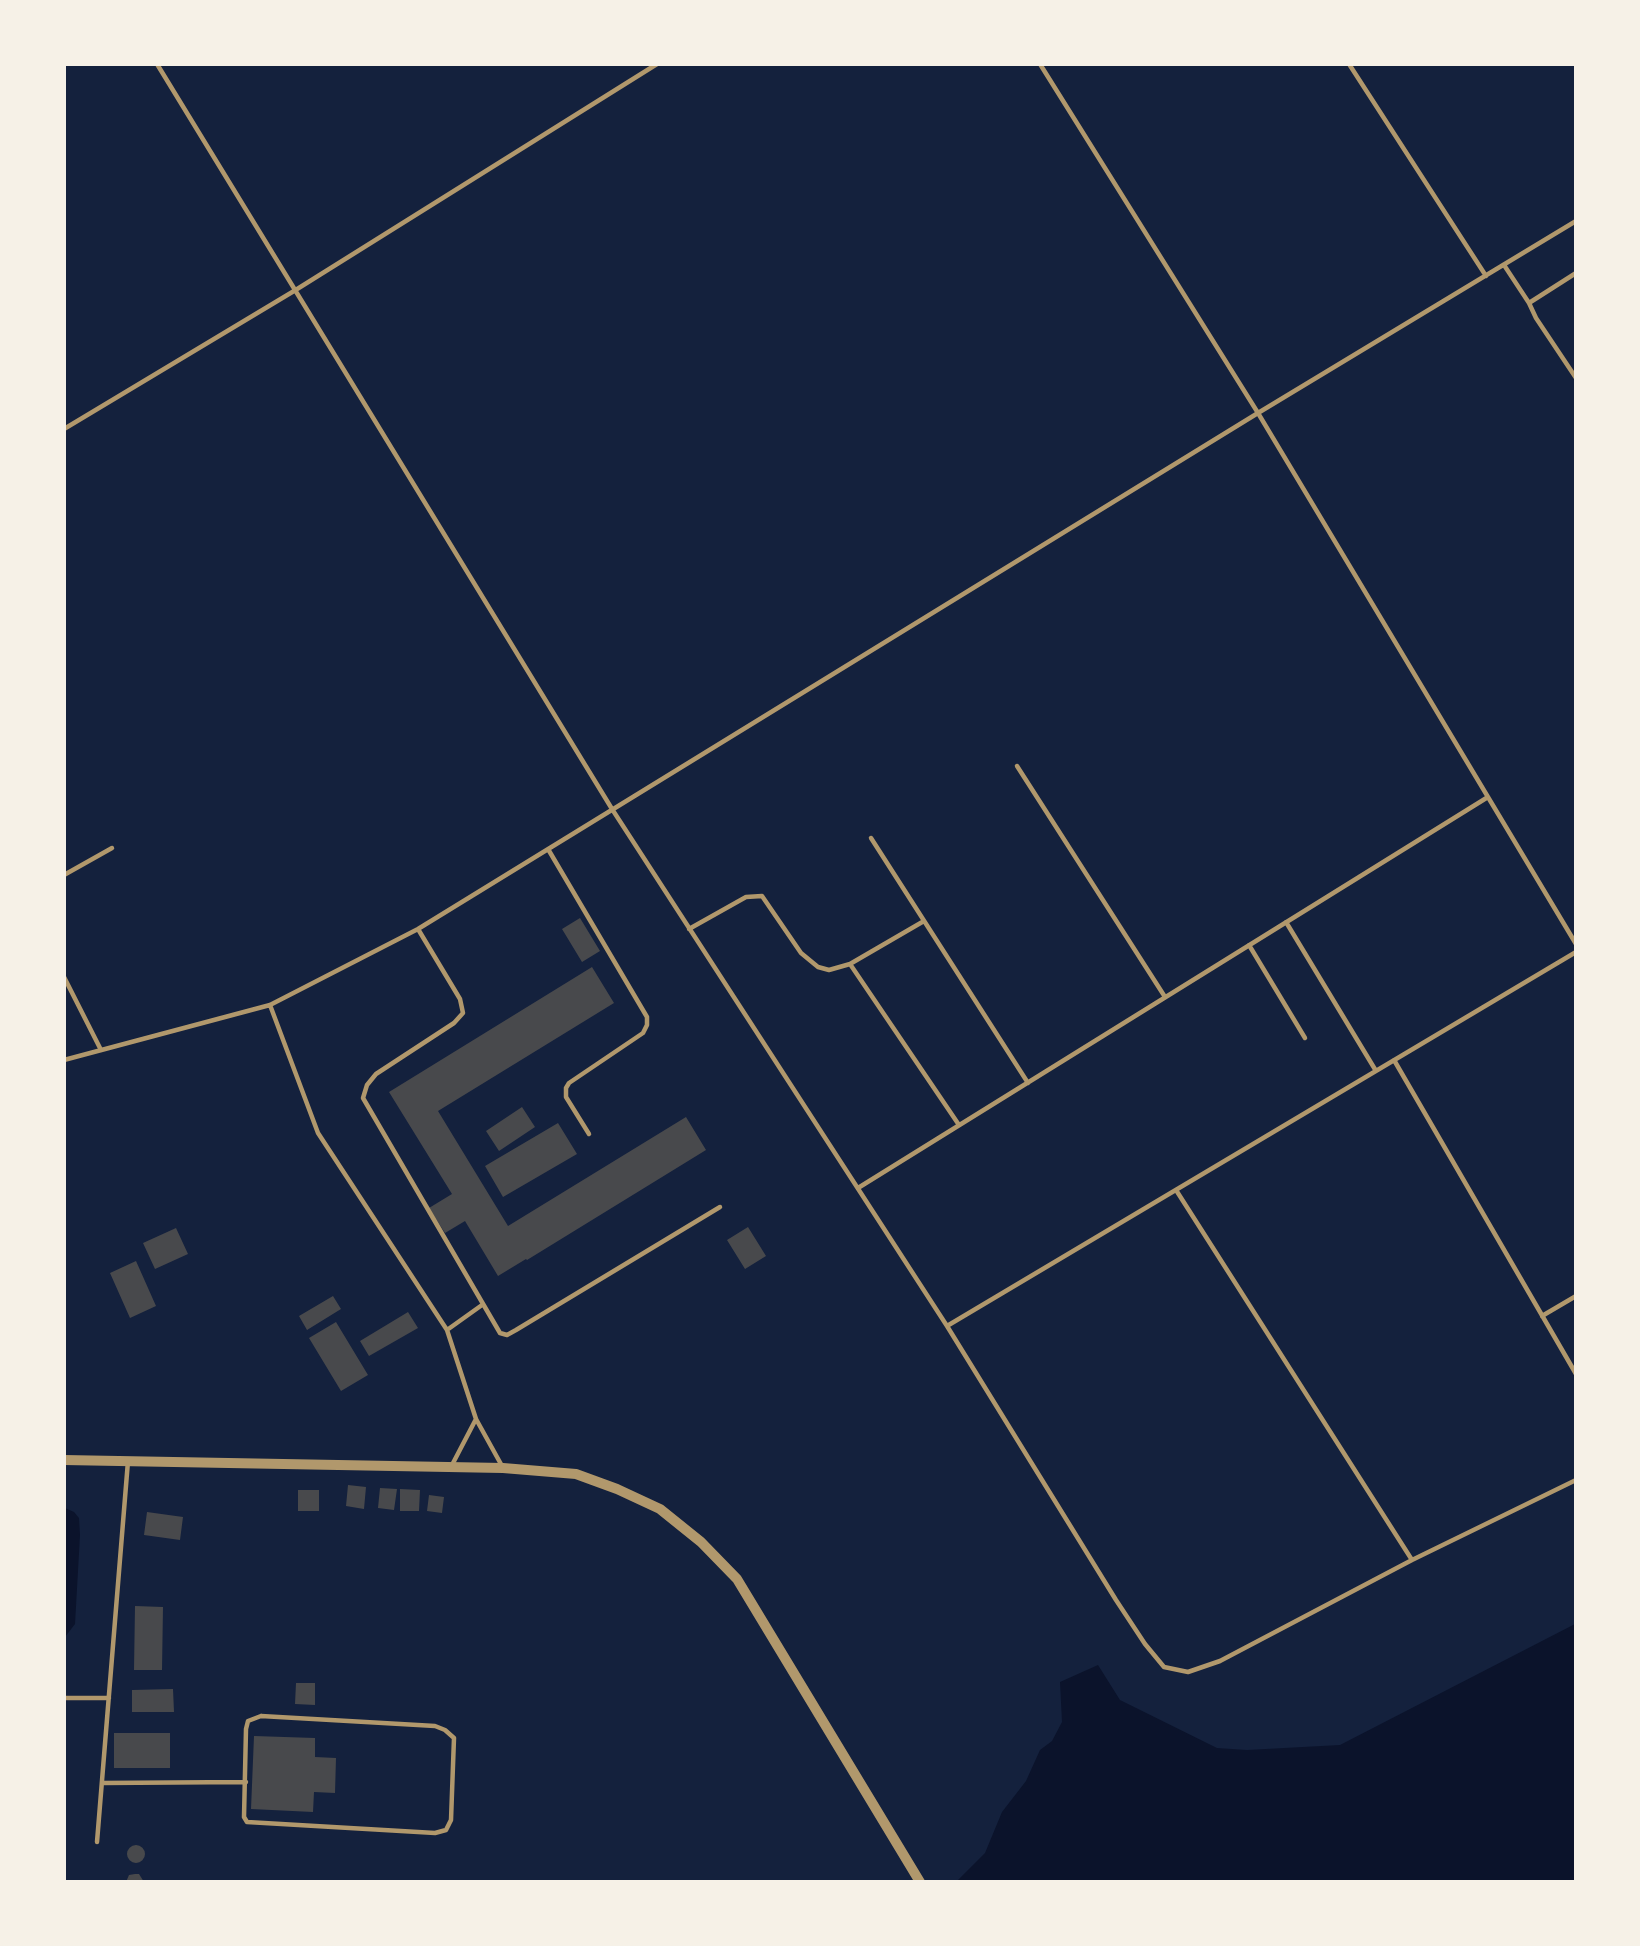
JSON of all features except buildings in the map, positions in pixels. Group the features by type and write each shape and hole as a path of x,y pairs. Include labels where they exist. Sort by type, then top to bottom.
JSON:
{"street":[{"path":"64,1460 503,1468 576,1474 617,1489 660,1509 701,1542 737,1579 920,1881"}],"lane":[{"path":"157,64 612,809 947,1326 1116,1600 1145,1644 1164,1667 1188,1672 1220,1661 1412,1560 1575,1480"},
{"path":"64,429 294,291 657,64"},
{"path":"1040,64 1258,413 1575,944"},
{"path":"1349,64 1486,276"},
{"path":"64,1060 270,1005 418,929 1575,221"},
{"path":"1504,265 1575,378"},
{"path":"1529,303 1575,273"},
{"path":"1017,766 1165,997"},
{"path":"858,1188 1488,797"},
{"path":"871,838 1028,1083"},
{"path":"64,875 112,848"},
{"path":"548,849 647,1017 647,1025 643,1033 569,1083 566,1088 566,1097 590,1134"},
{"path":"689,929 746,897 762,896 801,953 818,967 829,970 850,964 924,921"},
{"path":"1286,922 1376,1071"},
{"path":"418,929 460,999 463,1013 454,1023 376,1074 367,1085 363,1098 500,1333 507,1335 720,1207"},
{"path":"1249,945 1305,1038"},
{"path":"947,1326 1575,952"},
{"path":"850,964 959,1125"},
{"path":"64,977 100,1050"},
{"path":"270,1005 318,1133 447,1330 476,1419 503,1468"},
{"path":"1394,1060 1575,1374"},
{"path":"1176,1190 1412,1560"},
{"path":"1542,1316 1575,1296"},
{"path":"447,1330 482,1305"},
{"path":"451,1467 476,1419"},
{"path":"98,1842 128,1461"},
{"path":"64,1698 109,1698"},
{"path":"261,1716 435,1726 450,1733 454,1738 451,1820 446,1830 441,1833 249,1823 244,1820 246,1782 246,1729 248,1721 261,1716"},
{"path":"102,1783 246,1782"}],"water":[{"path":"65,1508 74,1512 79,1518 80,1535 75,1624 65,1637"},
{"path":"1575,1624 1575,1881 957,1881 985,1853 1002,1812 1026,1781 1040,1750 1052,1741 1062,1722 1060,1682 1098,1665 1120,1700 1217,1748 1247,1750 1340,1745"}]}
